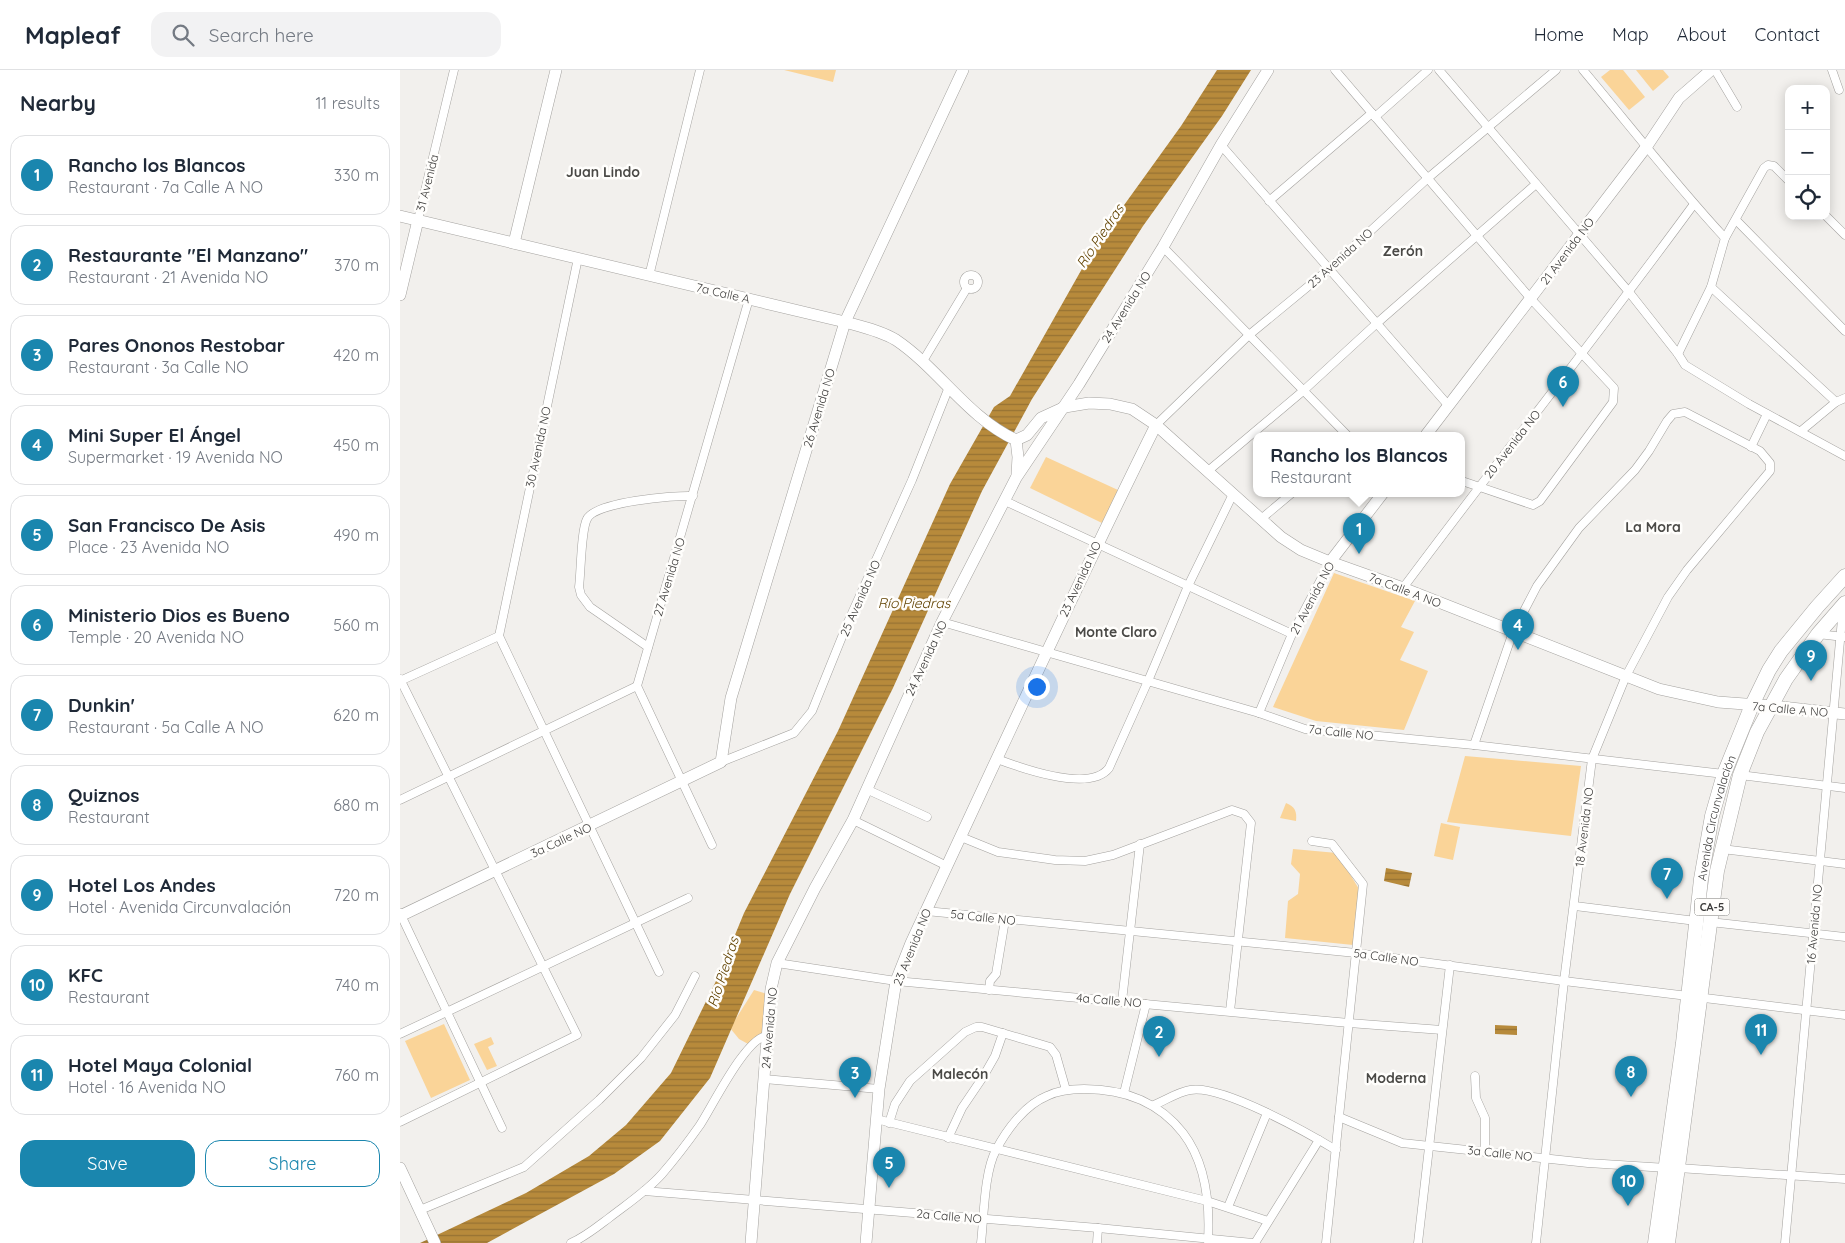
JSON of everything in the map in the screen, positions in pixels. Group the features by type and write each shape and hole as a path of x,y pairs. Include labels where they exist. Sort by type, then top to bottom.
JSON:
{"highway":[{"name":"Avenida Circunvalación","path":"1703,921 1700,879 1712,816 1724,774 1752,705 1769,670 1781,651 1845,576"},
{"name":"Avenida Circunvalación","path":"1668,1243 1672,1168 1703,921 1736,791 1757,732 1786,679 1818,634 1844,604"},
{"name":"Avenida Circunvalación","path":"1655,1243 1672,1168"}],"street":[{"name":"31 Avenida","path":"400,295 454,70"},
{"path":"514,243 556,70"},
{"path":"649,276 700,70"},
{"name":"26 Avenida NO","path":"721,762 731,698 846,322 963,70"},
{"name":"24 Avenida NO","path":"751,1243 756,1199 771,989 777,964 815,888 853,820 942,622 1016,478 1065,407 1163,247 1221,145 1268,70"},
{"path":"1335,70 1531,299 1614,388 1613,402 1540,501 1533,506 1465,482"},
{"path":"1269,201 1428,70"},
{"path":"1439,70 1629,292 1678,354 1685,366 1767,414 1845,456"},
{"name":"23 Avenida NO","path":"866,1243 879,1089 896,981 926,911 1046,651 1156,424 1249,335 1328,270 1428,178 1490,128 1556,70"},
{"path":"1583,70 1724,238"},
{"path":"1713,70 1736,107"},
{"name":"21 Avenida NO","path":"1428,432 1647,146 1679,98 1713,70"},
{"path":"1832,70 1839,90"},
{"path":"1221,145 1328,270 1448,405"},
{"path":"1678,354 1711,287 1724,238 1764,168 1768,165 1774,166 1785,176"},
{"path":"1254,432 1536,184"},
{"name":"20 Avenida NO","path":"1403,588 1694,204"},
{"name":"7a Calle A","path":"400,216 846,322 882,333 896,340 923,361 984,419 1015,439"},
{"path":"1736,220 1845,331"},
{"path":"1830,220 1845,235"},
{"path":"1163,247 1344,432"},
{"name":"30 Avenida NO","path":"499,636 578,258"},
{"path":"1711,287 1836,402"},
{"path":"923,361 967,288"},
{"name":"27 Avenida NO","path":"637,686 749,299"},
{"name":"25 Avenida NO","path":"721,762 794,733 812,711 848,622 912,480 950,387"},
{"path":"1801,431 1836,402 1845,398"},
{"name":"7a Calle A NO","path":"1015,439 1027,435 1041,418 1065,407 1090,403 1110,404 1132,410 1156,424 1281,537 1301,550 1659,689 1718,702 1839,713"},
{"path":"1474,745 1514,632 1537,586 1580,528 1634,470 1673,414 1685,412 1751,447 1767,414"},
{"path":"1208,471 1253,433"},
{"path":"1015,439 1018,457 1016,478"},
{"name":"18 Avenida NO","path":"1536,1243 1564,981 1592,759 1626,676 1668,597 1687,570 1770,471 1770,462 1760,451 1751,447"},
{"path":"997,759 1028,770 1067,778 1090,779 1104,774 1148,681 1188,586 1233,494"},
{"path":"648,647 585,602 580,587 584,528 587,518 594,511 655,497 693,496"},
{"path":"1261,519 1287,497"},
{"name":"21 Avenida NO","path":"1259,713 1292,634 1330,562 1380,497"},
{"path":"1005,501 1292,634"},
{"name":"16 Avenida NO","path":"1785,1243 1827,786 1839,713 1844,604"},
{"name":"7a Calle NO","path":"942,622 1259,713 1306,729 1474,745 1724,774"},
{"path":"1818,634 1843,637"},
{"path":"400,1122 577,1035 400,680 499,636 658,972"},
{"path":"400,800 637,686 712,845"},
{"name":"3a Calle NO","path":"400,915 590,827 721,762"},
{"path":"1742,776 1845,788"},
{"path":"866,790 927,817"},
{"path":"961,837 998,852 1055,860 1085,861 1114,856 1140,844 1232,810 1244,814 1251,823 1230,1011"},
{"path":"853,820 947,866"},
{"path":"1312,841 1332,844 1363,884 1326,1243"},
{"path":"1122,1001 1140,844"},
{"path":"1722,848 1845,864"},
{"path":"400,1034 688,898"},
{"path":"1574,906 1845,938"},
{"name":"5a Calle NO","path":"926,911 1356,953 1564,981 1845,1014"},
{"path":"400,915 502,1128"},
{"path":"989,990 990,981 996,974 1006,920"},
{"name":"4a Calle NO","path":"777,964 896,981 1442,1030"},
{"path":"1418,1243 1450,965"},
{"path":"996,974 1000,982 999,990"},
{"path":"420,1210 524,1167 599,1100 641,1058 675,1015 695,976"},
{"path":"1124,1093 1146,1004"},
{"path":"889,1122 895,1104 910,1081 965,1032 976,1026 1046,1045 1053,1050 1066,1090"},
{"path":"948,1138 962,1108 995,1056 1003,1033"},
{"path":"571,1243 580,1239 644,1191 661,1175 699,1126 739,1059 760,1038 767,1036"},
{"path":"1475,1076 1476,1098 1486,1118 1485,1152"},
{"path":"764,1079 879,1089"},
{"path":"981,1243 988,1179 996,1150 1008,1130 1024,1111 1046,1096 1066,1090 1098,1089 1124,1093 1154,1105 1168,1116 1184,1134 1196,1154 1203,1176 1207,1201 1208,1241"},
{"path":"1154,1105 1190,1090 1203,1089 1216,1092 1267,1113 1336,1150"},
{"path":"1228,1207 1267,1113"},
{"name":"3a Calle NO","path":"1339,1117 1402,1144 1672,1168 1845,1179"},
{"path":"876,1119 1207,1201 1268,1221"},
{"path":"1254,1243 1319,1140"},
{"path":"400,1168 433,1238"},
{"name":"2a Calle NO","path":"644,1191 984,1218 1098,1228 1208,1241 1254,1243"},
{"path":"1097,1243 1098,1228"}],"shaded area":[{"path":"784,70 836,70 833,82"},
{"path":"1610,70 1623,70 1645,97 1629,110 1601,77"},
{"path":"1636,70 1663,70 1669,77 1653,91"},
{"path":"1046,457 1118,490 1102,523 1030,488"},
{"path":"1334,573 1415,601 1401,627 1414,632 1400,660 1428,671 1404,730 1316,721 1273,707"},
{"path":"1465,756 1581,766 1571,836 1447,822"},
{"path":"1286,803 1295,810 1296,821 1280,818"},
{"path":"1441,823 1460,827 1453,860 1434,856"},
{"path":"1293,849 1337,853 1359,889 1353,945 1285,938 1288,901 1298,894 1300,874 1291,864"},
{"path":"754,990 767,994 763,1034 750,1045 739,1039 730,1028"},
{"path":"444,1024 470,1080 431,1098 405,1041"},
{"path":"491,1037 494,1044 488,1047 497,1066 487,1070 474,1044"}],"water":[{"name":"Río Piedras","path":"1217,70 1251,70 1222,116 1143,226 1032,399 982,491 893,688 790,894 710,1078 660,1141 614,1174 487,1243 420,1243 526,1193 589,1156 626,1125 671,1073 716,981 744,913 838,731 950,484 994,407 1010,396 1096,244 1181,126"},
{"path":"1386,868 1412,873 1409,887 1384,881"},
{"path":"1495,1025 1517,1026 1517,1035 1495,1034"}],"place":[{"name":"Ministerio Dios es Bueno","path":"1563,407"},
{"name":"Rancho los Blancos","path":"1359,554"},
{"name":"Mini Super El Ángel","path":"1518,650"},
{"name":"Hotel Los Andes","path":"1811,681"},
{"name":"Dunkin'","path":"1667,899"},
{"name":"Hotel Maya Colonial","path":"1761,1055"},
{"name":"Restaurante \"El Manzano\"","path":"1159,1057"},
{"name":"Quiznos","path":"1631,1097"},
{"name":"Pares Ononos Restobar","path":"855,1098"},
{"name":"San Francisco De Asis","path":"889,1188"},
{"name":"KFC","path":"1628,1206"}],"district":[{"name":"Juan Lindo","path":"603,172"},
{"name":"Zerón","path":"1403,251"},
{"name":"La Mora","path":"1653,527"},
{"name":"Monte Claro","path":"1116,632"},
{"name":"Malecón","path":"960,1074"},
{"name":"Moderna","path":"1396,1078"}]}
